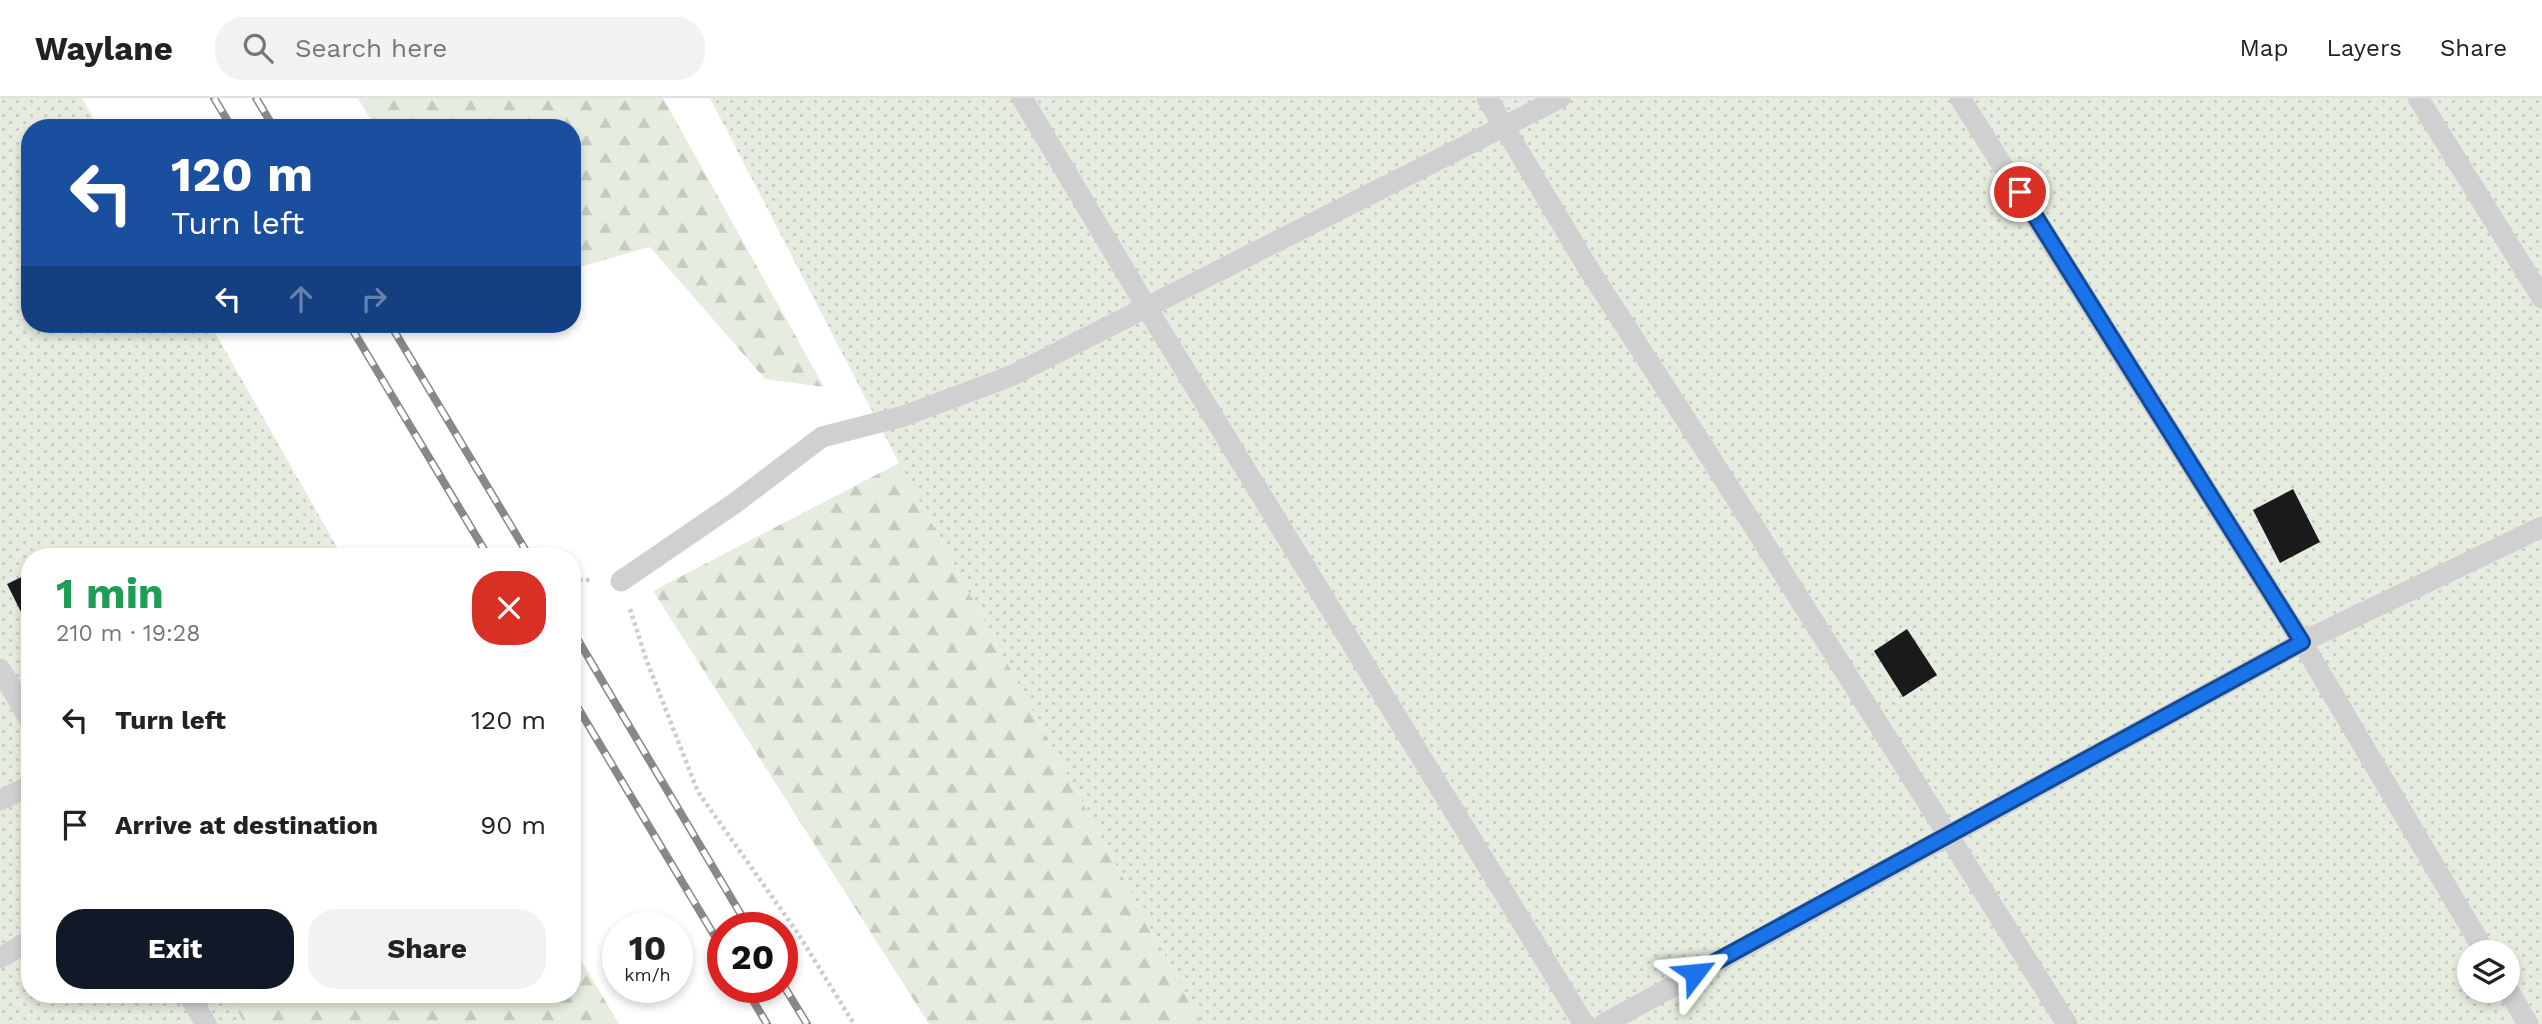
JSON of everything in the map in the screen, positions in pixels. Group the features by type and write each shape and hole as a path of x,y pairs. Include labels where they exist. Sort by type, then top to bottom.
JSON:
{"lane":[{"path":"1022,98 1584,1024"},
{"path":"1487,98 1588,268 2067,1024"},
{"path":"621,580 735,503 822,437 904,416 1011,376 1560,98"},
{"path":"1960,98 2302,642 2479,940"},
{"path":"2418,98 2542,298"},
{"path":"1604,1024 2302,642 2542,527"},
{"path":"0,669 21,705"},
{"path":"0,800 21,790"},
{"path":"0,958 21,945"},
{"path":"193,1003 206,1024"},
{"path":"2516,1003 2528,1024"}],"path":[{"path":"621,580 646,659 698,792 797,932 854,1024"}],"green space":[{"path":"0,98 82,98 94,119 21,119 21,333 215,333 337,548 21,548 21,1003 232,1003 245,1024 0,1024"},
{"path":"358,98 663,98 824,387 765,379 650,247 581,266 581,119 370,119"},
{"path":"710,98 2542,98 2542,1024 1202,1024 899,463"},
{"path":"899,463 1202,1024 929,1024 653,591"},
{"path":"581,960 602,995 602,1003 607,1003 619,1024 245,1024 232,1003 581,1003"}],"building":[{"path":"2293,489 2320,542 2280,563 2253,510"},
{"path":"21,577 21,612 7,584"},
{"path":"1907,629 1937,675 1903,697 1874,651"}],"railway":[{"path":"214,98 227,119"},
{"path":"256,98 269,119"},
{"path":"354,333 483,548"},
{"path":"395,333 524,548"},
{"path":"581,645 739,912"},
{"path":"581,713 707,923"},
{"path":"755,1003 767,1024"},
{"path":"794,1003 807,1024"}],"route":[{"path":"1695,973 2302,642 2020,192"}]}
